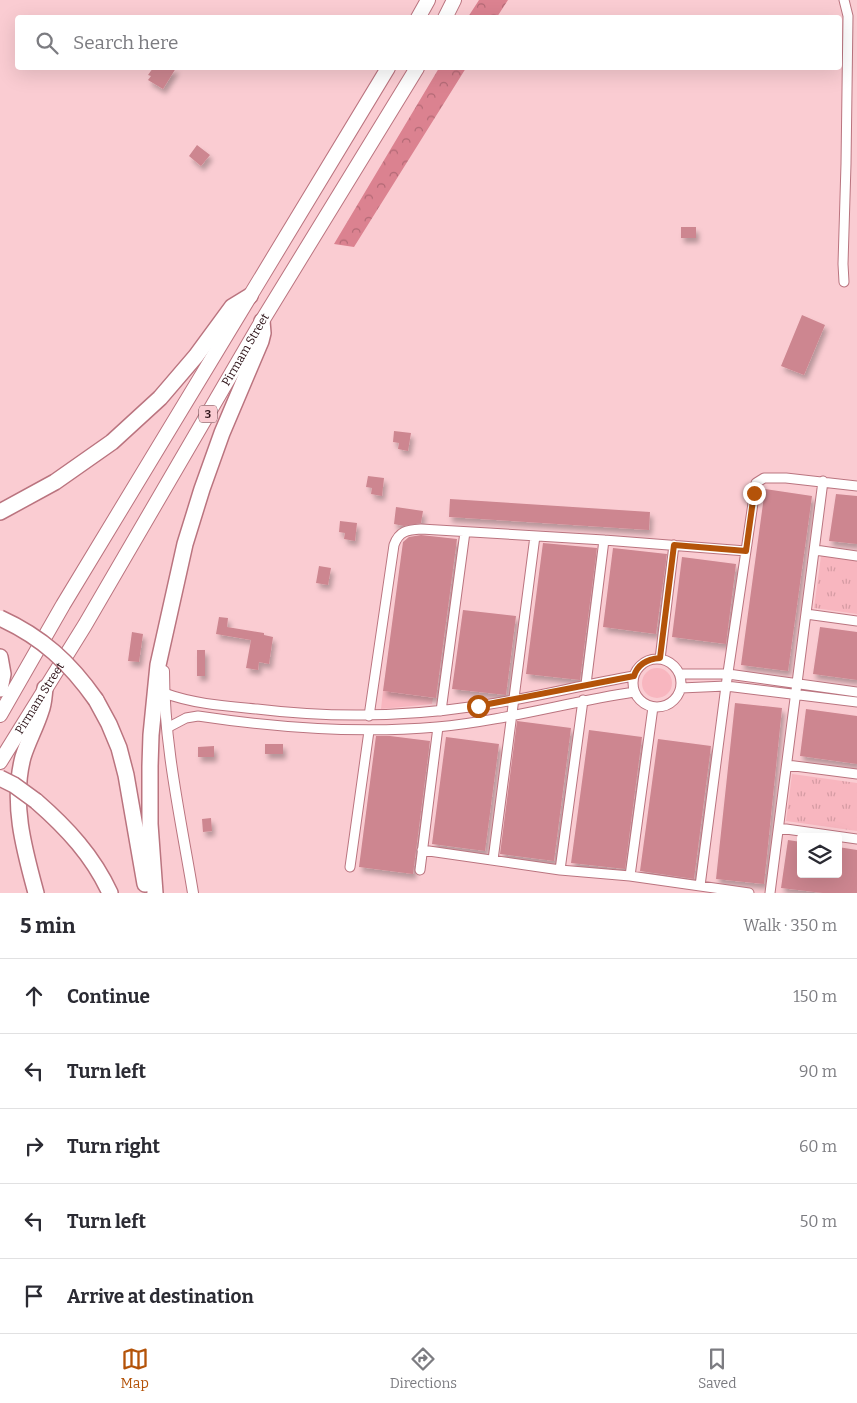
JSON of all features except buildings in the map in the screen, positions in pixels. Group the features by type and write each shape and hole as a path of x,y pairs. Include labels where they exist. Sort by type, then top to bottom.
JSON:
{"highway":[{"path":"420,15 428,0"},
{"path":"446,15 454,0"},
{"name":"Pirmam Street","path":"0,715 63,605 387,70"},
{"name":"Pirmam Street","path":"0,762 90,617 262,321 416,70"},
{"path":"0,512 55,482 112,442 160,398 196,356 232,307 250,296"},
{"path":"155,893 150,833 150,766 156,681 172,594 184,544 222,433 261,341 263,332 262,321"},
{"path":"0,618 24,629 51,649 75,672 96,700 109,724 119,748 126,775 148,893"},
{"path":"0,658 3,674 0,689"},
{"path":"36,893 22,839 18,798 23,757 42,710 45,688"},
{"path":"0,778 14,785 36,801 60,822 91,858 110,893"}],"street":[{"path":"844,0 848,16 844,282"},
{"path":"700,886 726,686 756,483 764,478 771,478 823,481 857,486"},
{"path":"770,893 823,481"},
{"path":"369,716 394,545 402,532 410,530 464,532 746,551"},
{"path":"441,711 464,532"},
{"path":"492,860 535,536"},
{"path":"586,684 604,540"},
{"path":"660,658 674,545"},
{"path":"815,550 857,556"},
{"path":"806,614 857,621"},
{"path":"164,643 164,693 167,728 193,893"},
{"path":"660,658 675,666 680,674 681,688 677,697 671,703 664,706 652,707 641,702 634,692 632,680 639,666 645,661 660,658"},
{"path":"680,674 728,674 857,692"},
{"path":"164,693 201,703 286,713 324,716 369,716 441,711 514,700 586,684 634,676"},
{"path":"681,688 726,686 857,702"},
{"path":"167,728 186,718 198,716 304,729 369,731 438,727 511,716 583,700 634,692"},
{"path":"560,870 583,700"},
{"path":"630,876 652,707"},
{"path":"420,870 438,727"},
{"path":"350,867 369,731"},
{"path":"787,765 857,774"},
{"path":"779,828 857,839"},
{"path":"422,850 560,870 630,876 750,893"}],"green space":[{"path":"479,0 508,0 498,15 469,15"},
{"path":"438,70 465,70 354,247 334,244"},
{"path":"821,556 857,561 857,614 814,608"},
{"path":"657,668 668,672 672,683 668,694 657,698 646,694 642,683 646,672"},
{"path":"383,691 433,698 432,704 381,709"},
{"path":"792,774 857,783 857,831 786,821"}],"route":[{"path":"478,706 634,676 639,666 645,661 660,658 674,545 746,551 754,493"}]}
